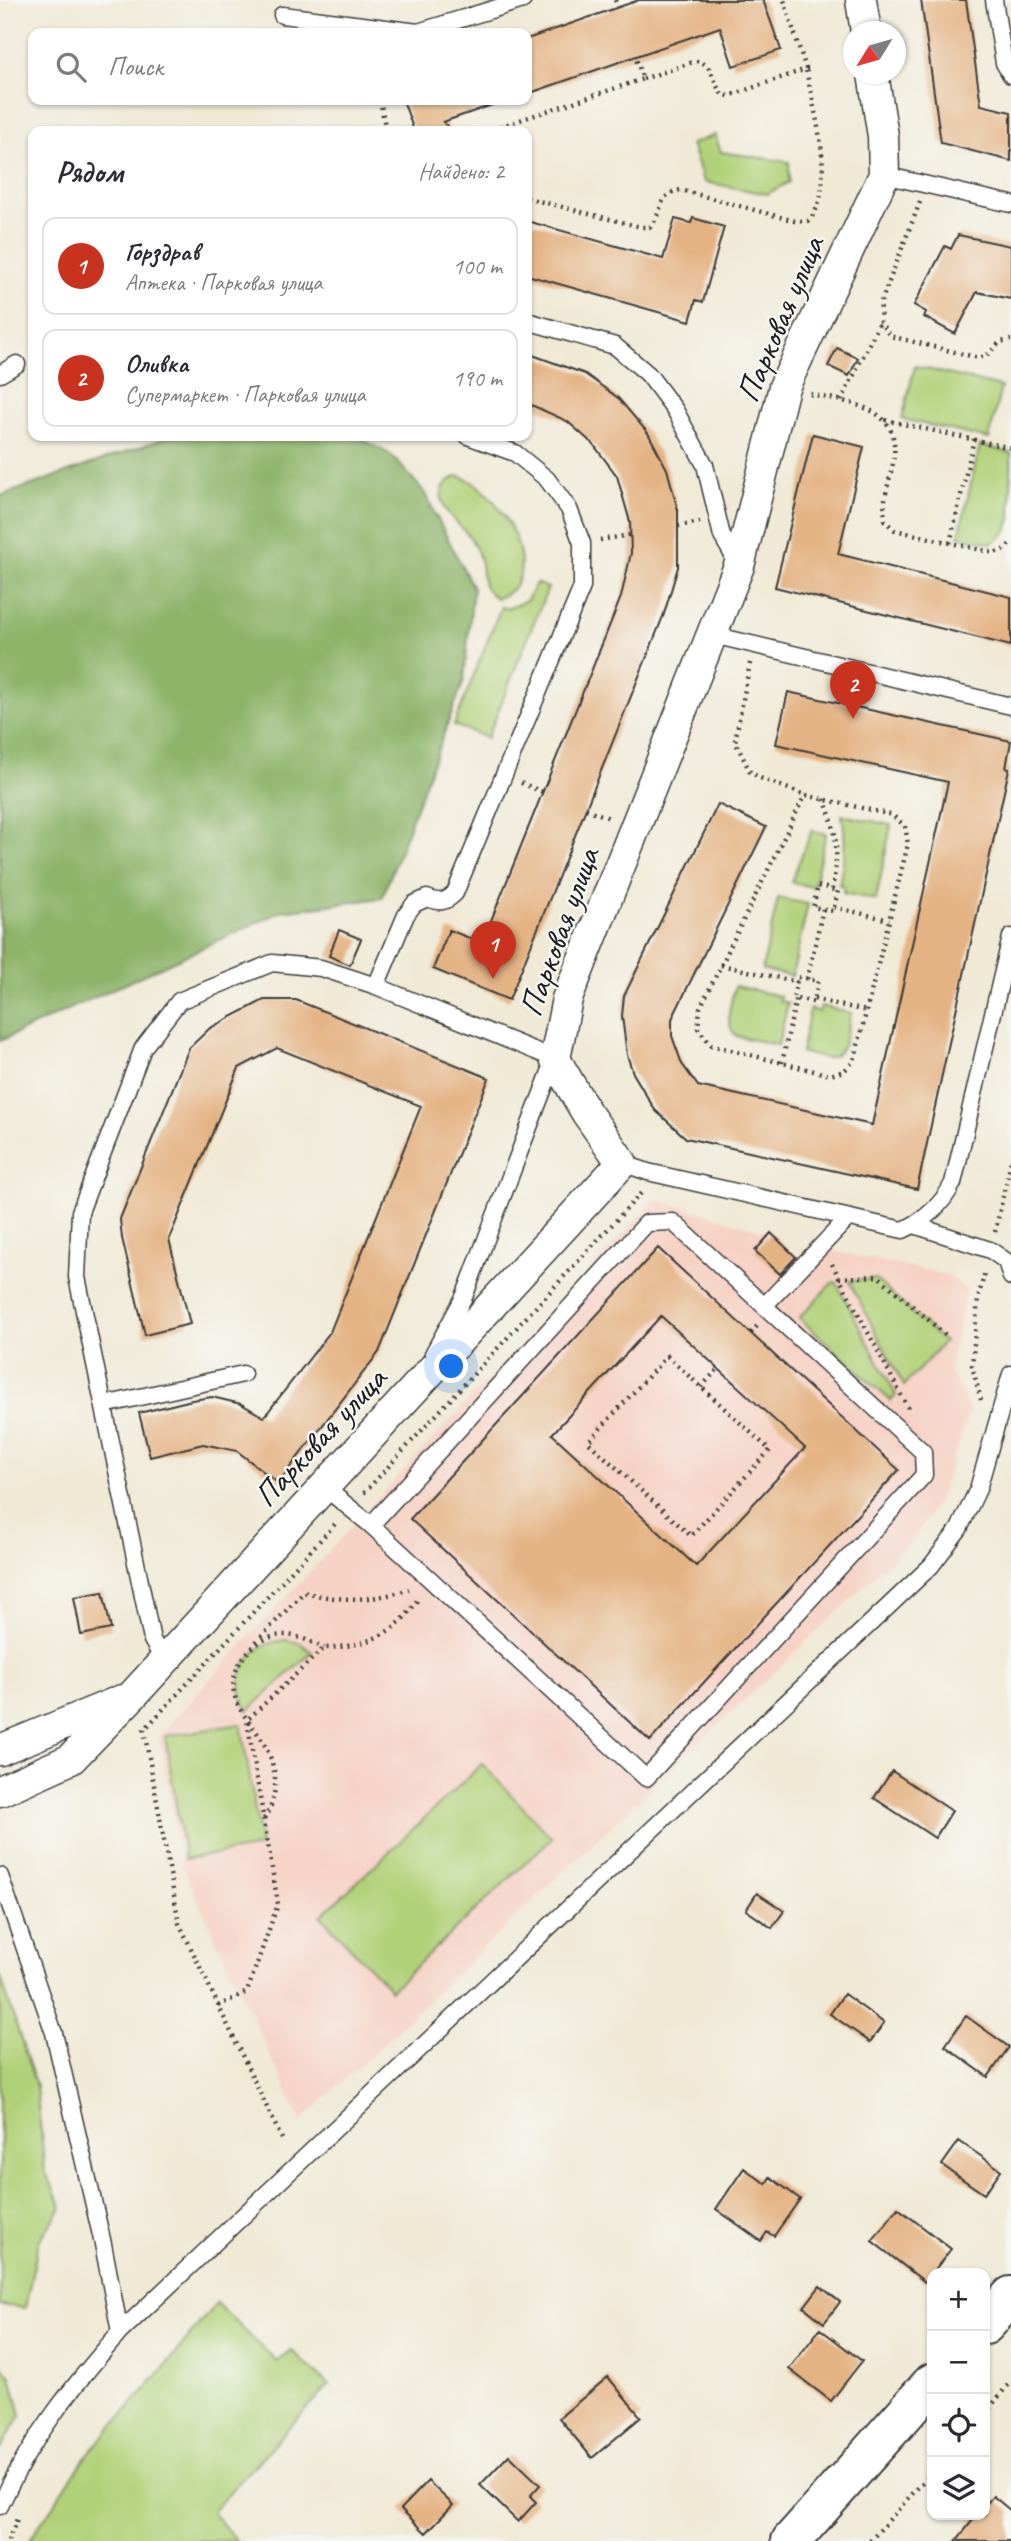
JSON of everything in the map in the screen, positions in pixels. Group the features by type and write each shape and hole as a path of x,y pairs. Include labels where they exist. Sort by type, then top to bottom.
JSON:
{"street":[{"path":"861,0 864,21"},
{"name":"Парковая улица","path":"0,1791 71,1759 622,1163 586,1112 555,1059 567,999 739,566 784,387 884,175 884,136 875,84"},
{"name":"Парковая улица","path":"0,1750 132,1696"},
{"path":"990,2319 1011,2296"},
{"path":"790,2541 927,2390"}],"lane":[{"path":"431,28 523,0"},
{"path":"994,0 1004,63 1011,75"},
{"path":"282,15 386,28"},
{"path":"884,175 1011,204"},
{"path":"532,322 615,346 648,374 675,410 705,465 722,536 739,566"},
{"path":"0,374 17,363"},
{"path":"376,986 406,915 414,904 427,898 437,902 447,901 455,892 582,587 582,543 569,509 547,479 515,453 482,441"},
{"path":"713,635 1011,706"},
{"path":"622,1163 658,1175 903,1230 914,1225 936,1208 953,1183 1011,937"},
{"path":"164,1661 152,1640 77,1277 80,1212 143,1048 179,1000 272,963 321,968 376,986 555,1059 464,1297 412,1390"},
{"path":"764,1306 848,1218"},
{"path":"324,1486 371,1525 427,1580 646,1778 924,1475 923,1451 673,1222 647,1223 371,1525"},
{"path":"914,1225 990,1250 1009,1265"},
{"path":"104,1405 243,1374"},
{"path":"0,2506 15,2471 68,2392 120,2332 931,1566 960,1529 978,1489 1011,1374"},
{"path":"0,1876 54,2033 103,2244 120,2332"}],"path":[{"path":"615,0 618,7"},
{"path":"532,199 650,227 657,219 663,199 671,191 681,190 795,221 808,221 817,212 825,173 806,69 784,0"},
{"path":"635,56 643,79"},
{"path":"502,126 696,61 703,62 710,68 722,94 729,96 806,69"},
{"path":"381,105 385,126"},
{"path":"841,401 880,322 881,302 927,185"},
{"path":"880,322 890,336 975,357 985,357 1000,342 1011,340"},
{"path":"784,387 874,411 885,420 896,443 883,509 885,521 895,530 994,553 1005,549 1011,543"},
{"path":"885,420 1011,448"},
{"path":"950,543 974,439"},
{"path":"582,543 630,535"},
{"path":"754,645 735,741 750,772 805,795 892,815 905,826 908,844 854,1061 844,1072 830,1075 711,1045 698,1028 700,1008 805,795"},
{"path":"824,799 833,821 838,858 832,889"},
{"path":"818,886 832,889 838,891 833,911 813,907 818,886"},
{"path":"834,907 889,920"},
{"path":"807,979 823,909"},
{"path":"721,965 797,982"},
{"path":"782,1063 798,976 818,981 814,999"},
{"path":"796,998 813,1002 814,999 866,1011"},
{"path":"982,1404 972,1366 978,1300 1011,1161"},
{"path":"282,2138 179,1923 144,1730 658,1175"},
{"path":"819,1248 828,1257 916,1423 923,1451"},
{"path":"839,1278 878,1276 948,1337"},
{"path":"667,1356 701,1387 770,1450 691,1536 588,1442 667,1356"},
{"path":"701,1387 718,1368"},
{"path":"248,1652 269,1638 280,1635 299,1638 324,1648 347,1648 371,1642 390,1630 410,1611 427,1580"},
{"path":"264,1820 273,1801 276,1776 266,1746 236,1702 233,1681 248,1652 304,1592 354,1599 404,1591 427,1580"},
{"path":"247,1720 324,1648"},
{"path":"218,2006 247,1992 278,1904 247,1720"},
{"path":"990,2408 1011,2381"},
{"path":"870,2541 927,2478"},
{"path":"8,2541 22,2508"}],"shaded area":[{"path":"655,1199 771,1233 798,1259 818,1238 832,1251 948,1275 966,1290 949,1370 970,1409 942,1492 913,1540 301,2121 182,1866 159,1735"}],"green space":[{"path":"715,135 721,152 789,162 789,182 767,194 704,182 691,144"},
{"path":"915,366 1001,387 989,439 902,419"},
{"path":"157,441 366,441 391,455 423,490 473,588 464,680 382,898 282,911 0,1041 0,496"},
{"path":"980,445 1011,453 1011,518 1004,533 991,543 959,536"},
{"path":"459,476 475,484 491,498 515,536 520,556 520,574 512,589 496,598 484,585 479,557 471,539 450,516 442,500 442,491 446,484"},
{"path":"536,583 548,588 487,738 454,725 501,607 507,609 527,600"},
{"path":"842,815 891,825 876,900 843,893 844,886 839,885 844,850"},
{"path":"812,830 826,834 813,887 791,882"},
{"path":"778,898 808,904 792,976 762,970"},
{"path":"735,986 780,996 779,1001 788,1003 778,1045 736,1036 729,1018"},
{"path":"821,1006 851,1013 843,1046 829,1058 801,1052 810,1009 819,1012"},
{"path":"875,1279 944,1342 904,1386 849,1281"},
{"path":"836,1282 896,1395 891,1401 799,1318"},
{"path":"285,1640 300,1643 312,1652 248,1711 240,1686 245,1665 260,1648"},
{"path":"241,1724 261,1847 185,1859 165,1736"},
{"path":"482,1764 552,1838 391,1990 321,1916"},
{"path":"0,1975 36,2086 45,2171 62,2207 39,2241 25,2308 0,2305"},
{"path":"216,2303 277,2362 292,2351 329,2385 212,2511 236,2541 29,2541 87,2455 163,2369"},
{"path":"0,2364 11,2376 21,2415 0,2450"}],"building":[{"path":"639,0 763,0 781,50 733,66 720,27 532,92 532,37"},
{"path":"921,0 966,0 981,105 1011,112 1011,161 941,143"},
{"path":"405,105 492,105 443,122 447,126 412,126"},
{"path":"693,218 724,227 703,302 696,300 690,321 532,276 532,222 663,259 675,219 691,223"},
{"path":"958,235 1011,246 1011,299 977,292 955,334 924,317 926,312 914,305 945,246 951,249"},
{"path":"837,348 858,358 849,376 828,366"},
{"path":"532,355 585,374 618,398 648,433 667,469 678,510 678,567 664,614 509,1000 433,969 449,930 482,943 621,597 631,553 630,522 617,476 593,444 567,421 532,405"},
{"path":"813,434 864,447 838,554 1011,597 1011,646 775,587"},
{"path":"788,692 1011,741 1006,768 1009,769 917,1189 686,1138 655,1110 633,1073 627,1055 622,1016 624,996 718,804 766,827 672,1019 672,1036 682,1064 698,1086 872,1125 948,782 776,744"},
{"path":"339,930 361,939 350,965 329,956"},
{"path":"264,1000 296,1000 489,1078 379,1352 278,1483 237,1451 203,1444 150,1457 139,1413 212,1397 241,1404 264,1417 330,1332 421,1106 277,1048 239,1068 169,1239 190,1324 145,1335 120,1219 189,1048 210,1028"},
{"path":"771,1233 796,1257 780,1274 755,1251"},
{"path":"658,1248 899,1470 650,1741 410,1519","holes":["661,1316 805,1448 696,1566 552,1434"]},
{"path":"103,1592 111,1629 81,1635 74,1597"},
{"path":"892,1771 952,1811 935,1838 874,1798"},
{"path":"757,1893 784,1911 772,1928 746,1910"},
{"path":"844,1994 884,2023 870,2042 830,2014"},
{"path":"966,2016 1009,2047 988,2077 945,2046"},
{"path":"959,2141 1001,2170 984,2194 942,2165"},
{"path":"744,2168 766,2184 770,2177 800,2199 774,2236 767,2232 761,2241 716,2209"},
{"path":"898,2208 951,2249 936,2268 927,2268 925,2282 872,2241"},
{"path":"820,2286 840,2302 824,2323 804,2307"},
{"path":"820,2329 862,2361 831,2401 789,2369"},
{"path":"608,2377 641,2417 592,2458 559,2418"},
{"path":"509,2455 540,2485 530,2496 536,2502 518,2522 480,2485"},
{"path":"428,2481 453,2505 426,2533 401,2509"},
{"path":"993,2496 1011,2511 1011,2541 956,2541 973,2520 990,2520 990,2500"}],"place":[{"name":"Оливка","path":"853,719"},
{"name":"Горздрав","path":"493,979"}]}
